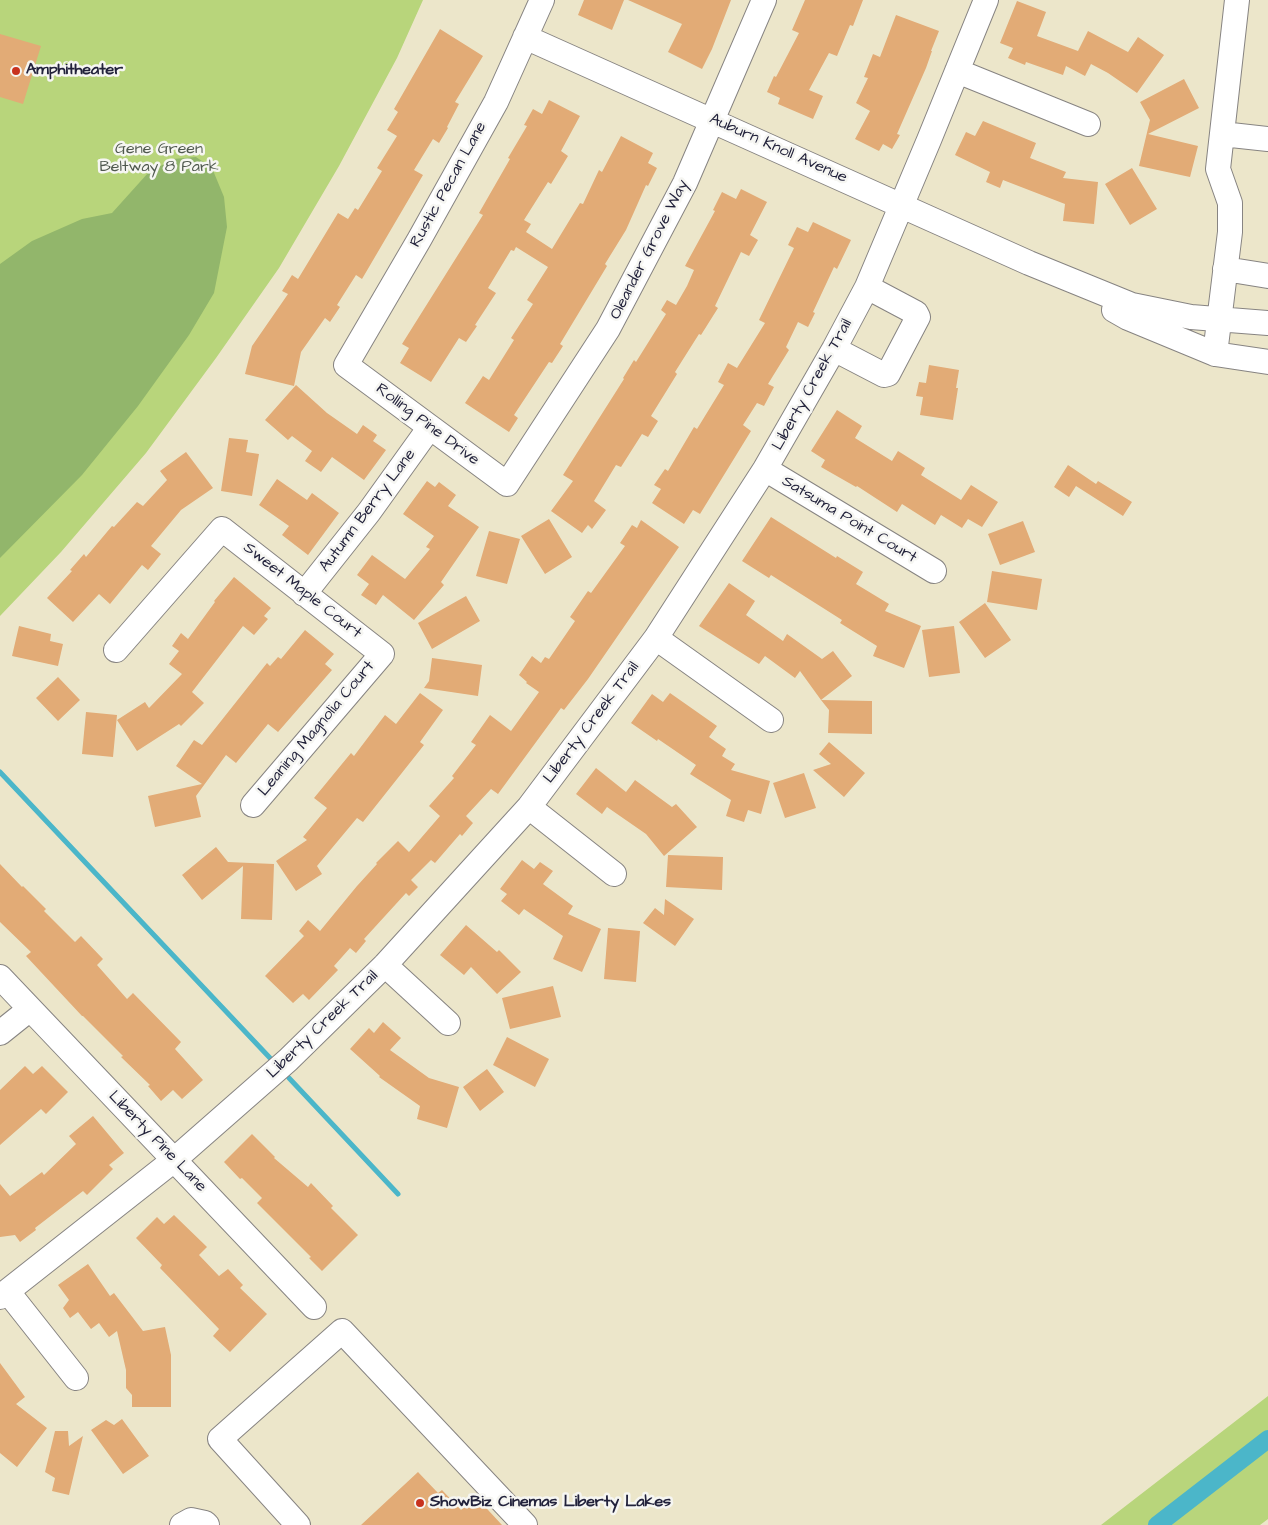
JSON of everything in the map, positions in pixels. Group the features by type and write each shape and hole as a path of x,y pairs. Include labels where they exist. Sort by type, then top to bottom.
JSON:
{"street":[{"name":"Rustic Pecan Lane","path":"346,365 420,240 496,102 542,0"},
{"name":"Oleander Grove Way","path":"507,484 608,329 685,183 764,0"},
{"name":"Liberty Creek Trail","path":"4,1294 174,1160 288,1060 385,965 528,807 656,638 765,469 834,348 866,288 986,0"},
{"path":"1215,354 1230,232 1230,203 1218,169 1237,0"},
{"name":"Auburn Knoll Avenue","path":"525,37 1029,263 1132,305 1191,317 1268,322"},
{"path":"957,71 1088,124"},
{"path":"1222,134 1268,139"},
{"name":"Auburn Knoll Avenue","path":"1029,263 1128,318 1215,354 1268,362"},
{"path":"1226,269 1268,276"},
{"path":"834,348 884,375 888,374 918,317 916,313 866,288"},
{"name":"Rolling Pine Drive","path":"346,365 507,484"},
{"name":"Autumn Berry Lane","path":"304,594 369,512 430,427"},
{"name":"Satsuma Point Court","path":"765,469 934,571"},
{"name":"Sweet Maple Court","path":"116,650 222,529 382,654"},
{"path":"656,638 771,720"},
{"name":"Leaning Magnolia Court","path":"253,805 382,654"},
{"path":"528,807 614,874"},
{"path":"385,965 448,1023"},
{"name":"Liberty Pine Lane","path":"0,977 314,1307"},
{"path":"0,1033 30,1009"},
{"path":"4,1294 76,1378"},
{"path":"298,1525 220,1439 342,1331 525,1525"},
{"path":"182,1525 191,1520 207,1525"}],"green space":[{"name":"Gene Green Beltway 8 Park","path":"0,0 423,0 397,58 339,166 279,268 146,453 61,552 0,616"},
{"path":"196,157 212,168 224,197 227,227 214,293 189,335 138,406 82,475 0,558 0,264 32,241 82,219 112,213 148,173 173,159"},
{"path":"1268,1396 1268,1519 1260,1525 1101,1525"}],"building":[{"path":"584,0 624,0 612,30 578,15"},
{"path":"628,0 731,0 702,69 668,52 682,24"},
{"path":"805,0 863,0 853,26 850,25 837,56 829,53 809,90 823,96 813,119 778,104 780,98 767,92 799,33 792,30"},
{"path":"1017,1 1046,12 1037,36 1078,51 1088,31 1128,52 1138,37 1164,55 1137,93 1091,64 1085,76 1066,66 1063,75 1026,62 1025,65 1008,58 1013,48 1000,43"},
{"path":"896,15 939,31 926,68 897,134 900,135 892,149 883,144 879,151 855,139 870,111 856,103 868,78 864,77 873,54 880,57"},
{"path":"440,29 483,56 455,102 459,104 439,143 433,139 414,170 423,175 362,279 356,275 337,305 340,307 330,322 325,318 301,352 294,386 245,374 252,346 288,294 282,291 292,275 298,279 338,213 348,219 355,208 358,210 382,171 377,168 397,136 387,130 398,112 394,109"},
{"name":"Amphitheater","path":"0,34 41,46 23,104 0,97"},
{"path":"1184,79 1199,108 1148,134 1198,146 1190,177 1139,166 1150,120 1140,102"},
{"path":"549,100 580,116 561,151 568,156 551,184 548,182 524,220 531,224 526,232 552,249 580,203 583,204 599,170 602,172 621,136 653,153 648,163 657,168 648,186 646,185 626,230 605,264 607,266 560,344 563,346 552,363 549,362 514,415 518,418 509,432 465,403 483,376 489,380 514,340 511,338 533,304 527,300 548,267 516,247 514,251 511,250 488,288 496,293 475,325 477,326 466,342 459,338 431,382 400,363 409,348 402,344 483,215 479,213 510,159 508,158 527,126 524,125 533,109 542,114"},
{"path":"983,121 1036,143 1030,158 1066,172 1063,178 1098,182 1094,224 1063,221 1065,204 1003,180 1000,188 986,182 990,172 955,155 966,132 975,136"},
{"path":"1132,168 1157,209 1130,225 1105,184"},
{"path":"741,189 767,202 750,235 758,240 749,256 741,252 715,306 718,308 675,372 677,374 651,416 658,421 648,437 642,434 621,467 616,465 594,501 606,510 592,529 588,525 582,533 551,511 573,481 563,475 634,360 636,362 666,314 661,310 667,300 676,305 687,286 694,270 685,266 715,211 713,210 722,192 736,199"},
{"path":"813,222 851,240 837,269 834,267 808,327 798,322 786,347 789,350 768,384 774,387 764,406 757,403 743,425 751,431 700,514 693,510 684,524 652,503 661,489 654,485 665,469 668,471 694,427 697,429 724,385 718,382 728,363 737,368 765,323 759,320 794,248 788,245 797,227 808,232"},
{"path":"929,365 959,370 953,420 920,415 923,397 916,396 919,382 926,383"},
{"path":"296,385 327,413 357,434 363,425 377,435 373,441 386,450 364,480 332,457 321,472 305,461 312,451 292,436 288,440 265,420"},
{"path":"837,410 862,426 855,438 892,461 898,451 925,468 921,475 961,500 971,485 998,502 982,527 968,519 962,528 941,515 935,525 902,504 897,512 857,486 821,467 825,460 811,451"},
{"path":"229,438 248,440 246,452 259,454 252,496 221,491"},
{"path":"186,452 213,488 181,510 151,546 161,554 148,570 142,565 110,604 99,594 73,622 47,598 72,571 70,570 84,554 86,557 112,526 114,527 137,502 143,506 167,480 160,471"},
{"path":"1068,465 1096,484 1098,481 1132,502 1123,516 1076,486 1069,497 1054,487"},
{"path":"277,479 307,500 312,493 339,513 308,555 282,535 289,526 259,505"},
{"path":"427,481 435,487 439,482 456,495 448,506 479,527 441,582 444,585 414,620 383,595 376,605 361,595 369,584 357,575 372,555 405,579 430,549 426,547 434,536 403,514"},
{"path":"771,517 836,558 837,556 863,572 856,584 889,604 885,611 921,626 904,668 873,656 877,646 840,623 842,620 771,575 769,578 742,561"},
{"path":"549,519 572,557 545,574 521,536"},
{"path":"641,520 679,547 588,679 564,710 561,708 498,794 491,789 466,816 473,823 462,836 460,834 435,863 431,860 411,880 418,887 409,896 406,893 364,939 366,941 356,953 350,948 334,966 338,970 309,1000 303,994 293,1003 265,976 304,936 299,931 308,920 320,931 376,863 398,841 409,852 440,816 429,806 454,778 452,776 476,745 471,742 490,715 511,731 539,692 526,683 519,675 532,656 541,663 545,657 549,659 575,621 570,617 588,591 591,593 625,546 620,543 632,525 637,528"},
{"path":"1023,521 1035,552 1000,565 988,534"},
{"path":"489,531 520,539 507,584 476,576"},
{"path":"992,571 1042,579 1037,610 987,602"},
{"path":"234,577 271,608 264,616 268,619 254,635 243,626 192,692 204,703 181,726 179,724 137,751 117,720 145,702 149,708 182,674 169,664 179,651 172,646 181,633 188,639 214,601"},
{"path":"729,583 755,601 746,615 783,641 787,634 822,659 833,651 852,676 821,700 800,671 795,678 765,656 759,664 699,626"},
{"path":"466,596 480,621 432,649 418,623"},
{"path":"985,603 1011,640 985,658 959,622"},
{"path":"19,626 51,634 50,641 63,644 58,666 12,656"},
{"path":"954,626 960,673 929,677 922,630"},
{"path":"305,630 334,654 325,664 332,670 278,732 268,724 236,763 226,755 196,796 201,817 155,827 148,796 202,784 176,766 194,740 202,745 267,663 270,666 278,657 281,659"},
{"path":"432,658 482,665 478,696 424,688 429,681"},
{"path":"58,677 80,700 58,721 36,698"},
{"path":"420,693 443,710 420,742 424,745 363,822 357,818 317,866 322,874 296,891 276,861 307,840 303,837 327,808 314,798 351,753 354,756 385,715 396,724"},
{"path":"670,693 717,726 709,737 726,749 722,756 735,764 731,770 770,781 761,814 748,810 744,822 726,816 731,800 690,774 696,765 631,723 652,694 663,702"},
{"path":"821,700 872,701 872,734 828,733 829,710"},
{"path":"86,712 117,715 113,757 82,754"},
{"path":"829,742 865,773 844,797 813,770 831,764 819,754"},
{"path":"596,768 626,792 635,780 672,807 676,804 697,827 664,856 646,834 607,807 602,814 576,794"},
{"path":"804,773 816,808 785,818 773,783"},
{"path":"216,847 228,862 274,864 272,920 241,919 243,866 202,900 182,875"},
{"path":"668,855 723,857 722,890 666,887"},
{"path":"522,860 534,869 540,862 553,871 543,884 573,906 568,914 601,929 582,972 553,959 563,936 524,909 519,915 501,901 507,894 500,889"},
{"path":"0,864 46,909 44,911 75,942 81,936 103,959 97,965 127,999 133,993 181,1042 175,1049 203,1080 182,1099 173,1090 161,1101 148,1086 150,1085 121,1057 123,1056 82,1016 26,956 31,952 0,922"},
{"path":"665,899 694,919 675,946 643,923 655,908 664,915"},
{"path":"466,925 497,952 499,950 521,972 497,994 471,967 464,975 440,955"},
{"path":"608,928 640,931 636,982 604,979"},
{"path":"553,986 561,1017 510,1029 502,998"},
{"path":"383,1022 401,1038 390,1050 429,1078 459,1087 447,1128 417,1119 420,1106 379,1077 350,1049 369,1028 374,1033"},
{"path":"507,1037 549,1059 535,1087 493,1065"},
{"path":"25,1066 33,1074 42,1066 68,1092 46,1114 41,1109 0,1145 0,1090"},
{"path":"487,1069 504,1092 480,1111 463,1087"},
{"path":"93,1116 124,1153 109,1165 113,1169 87,1195 83,1191 20,1242 15,1235 0,1237 0,1184 10,1196 42,1172 44,1175 76,1144 69,1136"},
{"path":"252,1134 274,1158 308,1187 311,1183 333,1206 331,1208 358,1235 322,1271 309,1258 311,1257 257,1203 262,1198 224,1162"},
{"path":"174,1215 207,1247 199,1255 219,1276 228,1269 243,1285 240,1288 267,1314 230,1352 213,1336 219,1329 160,1268 162,1265 136,1238 157,1217 164,1224"},
{"path":"88,1264 110,1296 114,1293 143,1331 165,1327 171,1355 171,1407 132,1407 132,1395 126,1388 126,1370 117,1331 109,1337 99,1323 91,1329 78,1312 70,1318 63,1308 69,1300 58,1285"},
{"path":"0,1363 25,1397 16,1404 47,1428 17,1467 0,1453"},
{"path":"122,1419 149,1456 123,1474 91,1430 106,1420 114,1425"},
{"path":"55,1431 68,1431 69,1446 83,1436 69,1495 52,1491 55,1478 45,1472"},
{"name":"ShowBiz Cinemas Liberty Lakes","path":"418,1472 438,1493 442,1490 461,1510 476,1497 502,1525 361,1525"}],"waterway":[{"path":"0,772 270,1058"},
{"path":"289,1078 398,1194"},
{"path":"1157,1525 1268,1439"}],"place":[{"name":"Amphitheater","path":"16,71"},
{"name":"ShowBiz Cinemas Liberty Lakes","path":"420,1503"}]}
